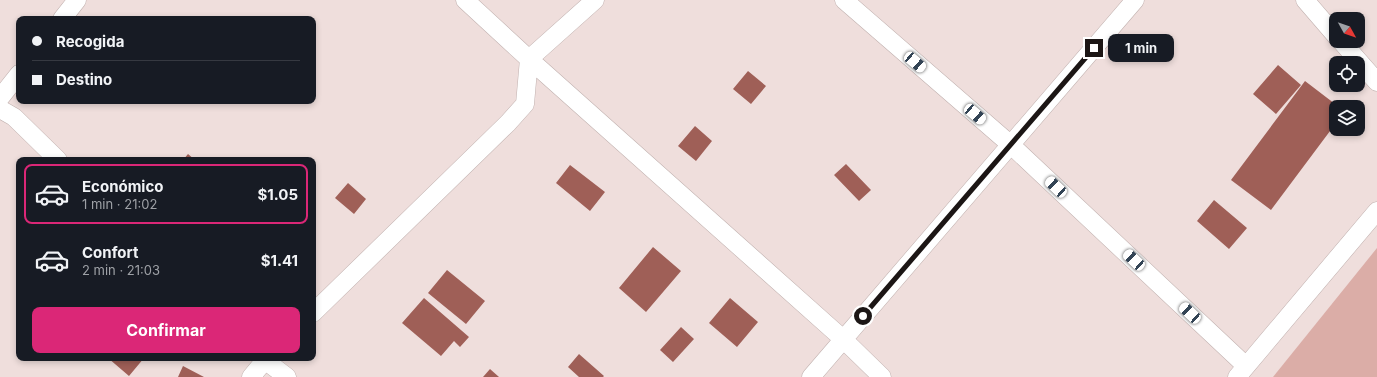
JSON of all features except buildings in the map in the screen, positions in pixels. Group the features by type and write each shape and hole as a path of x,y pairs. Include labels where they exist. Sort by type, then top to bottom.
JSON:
{"street":[{"path":"64,16 77,0"},
{"path":"465,0 843,339 882,377"},
{"path":"316,310 508,123 525,104 529,59 595,0"},
{"path":"844,0 1011,145 1241,371 1377,211"},
{"path":"811,377 1135,0"},
{"path":"1305,0 1329,28"},
{"path":"1347,48 1377,82"},
{"path":"0,98 16,78"},
{"path":"0,109 14,118 55,157"},
{"path":"251,377 263,361"},
{"path":"267,361 287,377"}],"shaded area":[{"path":"1377,248 1377,377 1273,377"}],"route":[{"path":"863,316 1094,48"}]}
